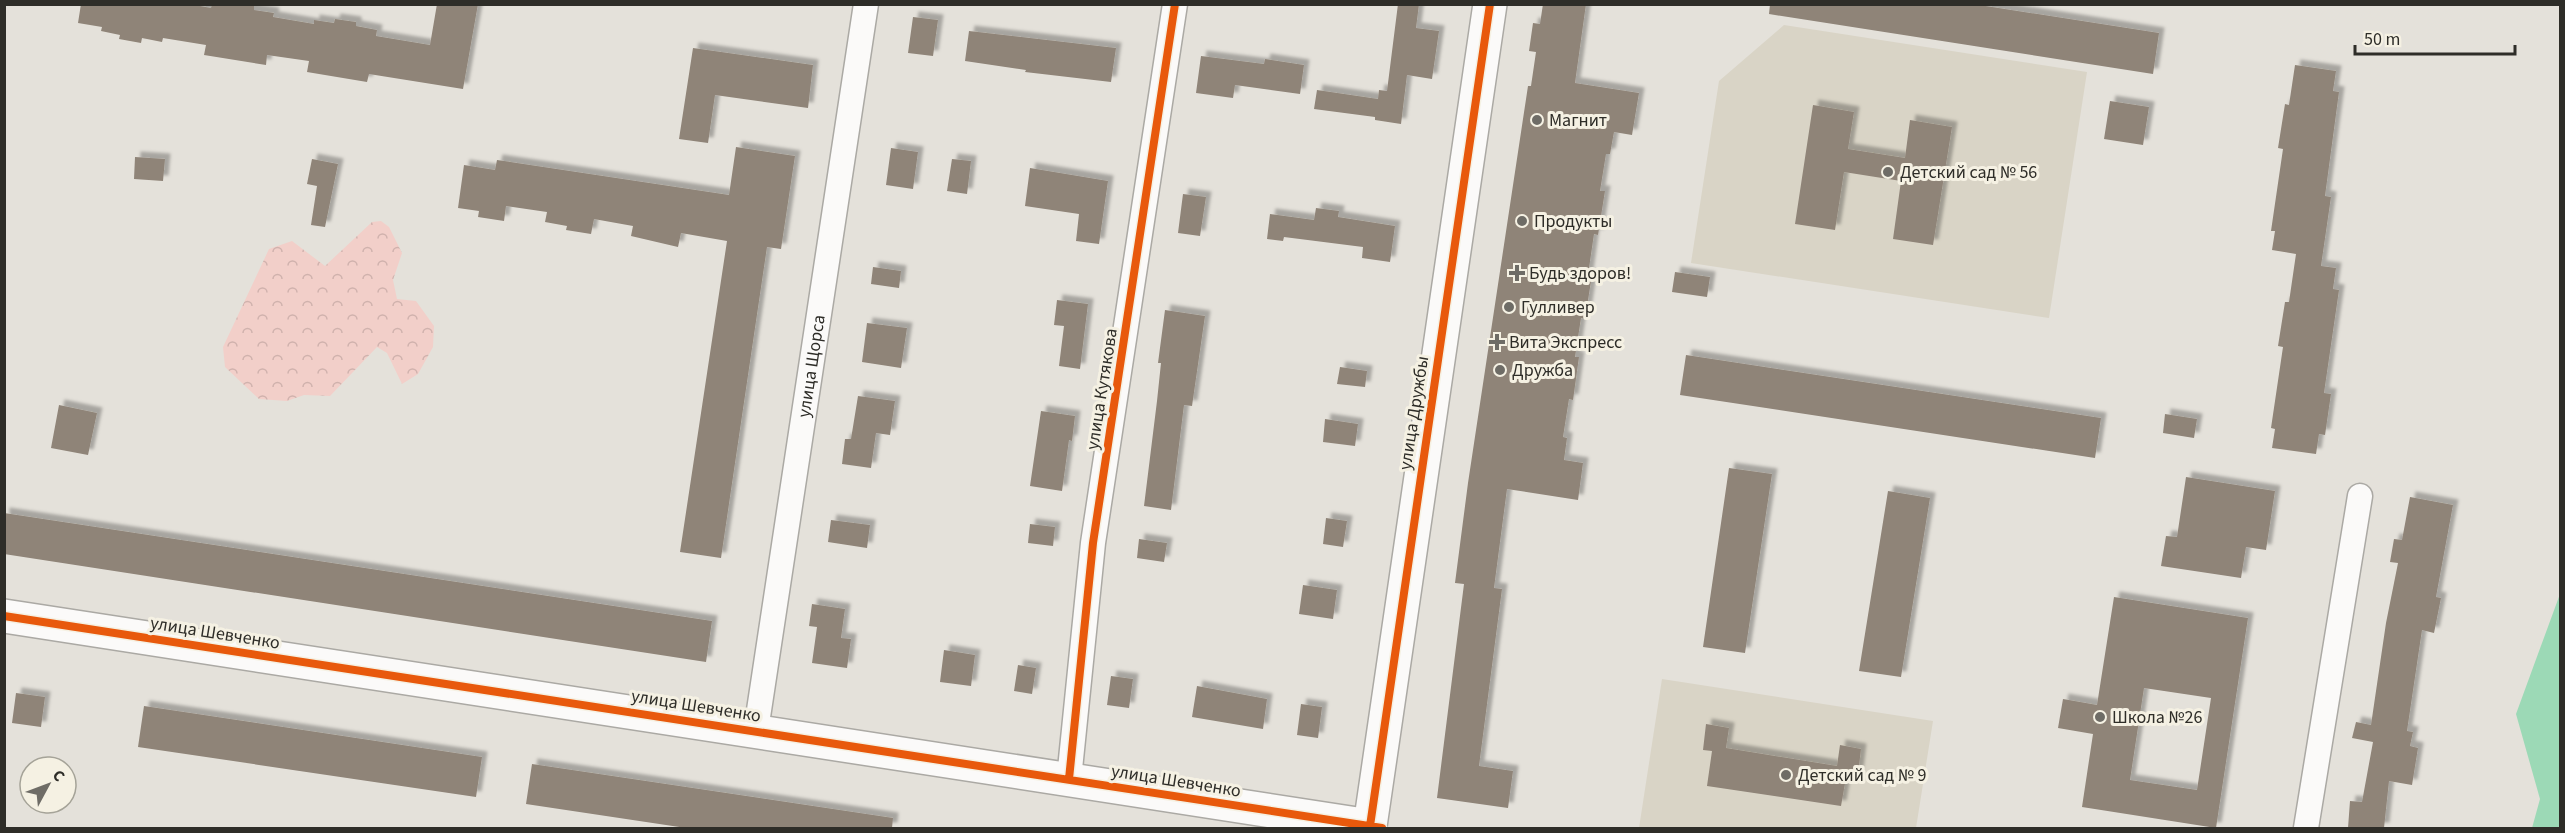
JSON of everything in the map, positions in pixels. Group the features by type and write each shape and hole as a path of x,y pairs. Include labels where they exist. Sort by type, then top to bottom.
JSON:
{"street":[{"name":"улица Щорса","path":"756,730 866,4"},
{"name":"улица Кутякова","path":"1069,779 1093,543 1175,4"},
{"name":"улица Дружбы","path":"1376,827 1490,4"},
{"path":"2306,828 2360,496"},
{"name":"улица Шевченко","path":"4,616 1376,827"}],"shaded area":[{"name":"Детский сад № 56","path":"1784,25 2087,72 2049,318 1691,263 1719,81"},
{"path":"2560,594 2560,828 2532,828 2540,799 2516,714"},
{"name":"Детский сад № 9","path":"1662,679 1933,721 1916,828 1639,828"}],"green space":[{"path":"381,221 389,227 402,253 393,280 397,299 416,301 434,326 433,347 418,374 402,384 387,353 377,347 330,396 304,395 287,401 259,399 225,367 223,347 269,249 292,241 325,266 372,222"}],"building":[{"path":"81,4 189,4 211,8 212,4 254,4 254,10 274,13 273,17 314,24 314,20 334,23 335,19 356,22 356,26 377,30 376,36 430,45 437,4 478,4 463,89 369,74 367,82 307,72 309,61 267,55 266,65 204,55 206,45 163,38 162,42 142,38 141,43 119,39 120,35 101,31 102,27 78,23"},
{"path":"1398,4 1419,4 1416,28 1439,31 1432,79 1407,75 1401,124 1375,120 1375,117 1314,109 1317,90 1378,99 1379,90 1387,91"},
{"path":"1543,4 1586,4 1575,83 1639,93 1632,135 1614,132 1610,154 1606,154 1600,191 1605,191 1598,235 1594,234 1588,275 1592,275 1585,319 1581,318 1575,357 1579,357 1573,400 1569,399 1563,437 1567,438 1564,460 1583,463 1578,500 1507,489 1494,588 1502,589 1479,766 1513,771 1508,808 1437,798 1464,584 1455,583 1468,483 1528,86 1531,86 1536,52 1529,51 1533,23 1540,24"},
{"path":"1770,4 1973,4 2159,33 2153,74 1769,14"},
{"path":"913,17 938,20 933,56 908,53"},
{"path":"969,31 1116,48 1111,82 1025,72 1026,70 965,61"},
{"path":"693,48 813,65 808,108 715,95 708,143 679,139"},
{"path":"1201,56 1264,64 1265,59 1304,65 1300,94 1235,85 1233,98 1196,93"},
{"path":"2295,65 2336,71 2333,91 2339,92 2325,196 2331,197 2321,266 2336,268 2333,289 2339,290 2324,393 2331,394 2325,435 2319,434 2316,454 2272,448 2275,429 2271,428 2283,347 2278,346 2285,302 2289,302 2296,254 2272,250 2275,231 2271,231 2283,149 2278,148 2285,104 2289,105"},
{"path":"2110,101 2149,107 2143,145 2104,139"},
{"path":"1813,105 1854,112 1848,149 1905,158 1910,120 1952,127 1933,245 1893,239 1901,181 1844,172 1835,230 1795,224"},
{"path":"736,147 795,156 781,249 767,247 721,558 680,552 727,241 681,233 678,247 631,236 633,226 594,219 591,234 566,230 567,226 545,222 547,212 506,206 504,221 478,217 479,211 458,208 464,165 495,170 497,160 729,195"},
{"path":"891,148 918,152 913,189 886,185"},
{"path":"135,157 165,159 163,181 134,179"},
{"path":"312,159 338,164 325,227 311,225 317,186 307,184"},
{"path":"952,159 971,161 967,194 947,191"},
{"path":"1030,168 1108,181 1099,244 1076,241 1079,214 1025,206"},
{"path":"1183,194 1206,197 1200,236 1178,233"},
{"path":"1316,208 1339,211 1338,217 1395,226 1390,262 1362,258 1363,247 1284,237 1283,241 1267,239 1270,214 1314,220"},
{"path":"873,267 901,271 899,288 871,284"},
{"path":"1675,272 1710,277 1707,297 1672,292"},
{"path":"1057,300 1088,304 1080,369 1059,366 1064,326 1054,325"},
{"path":"1165,310 1205,316 1192,406 1184,405 1171,510 1144,506"},
{"path":"867,323 907,328 901,368 862,362"},
{"path":"1686,355 2101,418 2095,458 1680,395"},
{"path":"1340,367 1367,371 1365,387 1337,384"},
{"path":"858,396 895,401 890,435 876,433 871,468 842,464 845,439 851,439"},
{"path":"59,405 97,413 88,455 51,448"},
{"path":"1041,411 1075,416 1072,441 1069,440 1062,491 1030,486"},
{"path":"2165,414 2197,419 2194,438 2163,433"},
{"path":"1325,419 1358,424 1355,446 1323,442"},
{"path":"1729,468 1772,474 1745,653 1703,647"},
{"path":"2186,477 2275,491 2266,550 2246,547 2241,578 2161,566 2166,536 2177,537"},
{"path":"1888,491 1930,498 1901,677 1859,671"},
{"path":"2410,497 2453,505 2436,597 2441,598 2434,633 2422,630 2407,731 2413,732 2410,746 2418,748 2412,785 2389,781 2384,828 2348,828 2350,801 2362,802 2373,742 2352,738 2356,722 2371,725 2386,623 2398,563 2390,562 2394,539 2402,540"},
{"path":"4,513 712,621 706,662 4,554"},
{"path":"1326,518 1347,521 1343,547 1323,544"},
{"path":"831,520 870,525 867,548 828,542"},
{"path":"1030,524 1055,527 1053,546 1028,543"},
{"path":"1139,539 1167,543 1164,562 1137,558"},
{"path":"1303,585 1337,590 1333,619 1299,614"},
{"name":"Школа №26","path":"2114,597 2248,618 2216,828 2082,807 2093,734 2058,728 2063,699 2097,705","holes":["2144,688 2211,698 2197,790 2130,780"]},
{"path":"812,604 845,609 841,638 851,639 847,668 812,663 817,627 809,626"},
{"path":"944,650 975,655 971,686 940,682"},
{"path":"1018,665 1036,668 1032,694 1014,691"},
{"path":"1111,676 1133,679 1129,708 1107,705"},
{"path":"1197,686 1267,699 1263,729 1192,717"},
{"path":"16,693 45,697 41,727 12,723"},
{"path":"1301,704 1322,707 1318,738 1297,735"},
{"path":"144,706 482,757 476,797 138,747"},
{"path":"1706,724 1729,728 1726,748 1837,766 1840,745 1861,749 1858,774 1847,772 1841,806 1707,786 1712,751 1703,750"},
{"path":"532,764 893,818 892,828 686,828 526,804"}],"cycle path":[{"path":"1069,779 1093,543 1175,4"},
{"path":"1370,826 1490,4"},
{"path":"4,616 1382,828"}],"place":[{"name":"Магнит","path":"1537,120"},
{"name":"Детский сад № 56","path":"1888,172"},
{"name":"Продукты","path":"1522,221"},
{"name":"Будь здоров!","path":"1517,273"},
{"name":"Гулливер","path":"1509,307"},
{"name":"Вита Экспресс","path":"1497,342"},
{"name":"Дружба","path":"1500,370"},
{"name":"Школа №26","path":"2100,717"},
{"name":"Детский сад № 9","path":"1786,775"}]}
